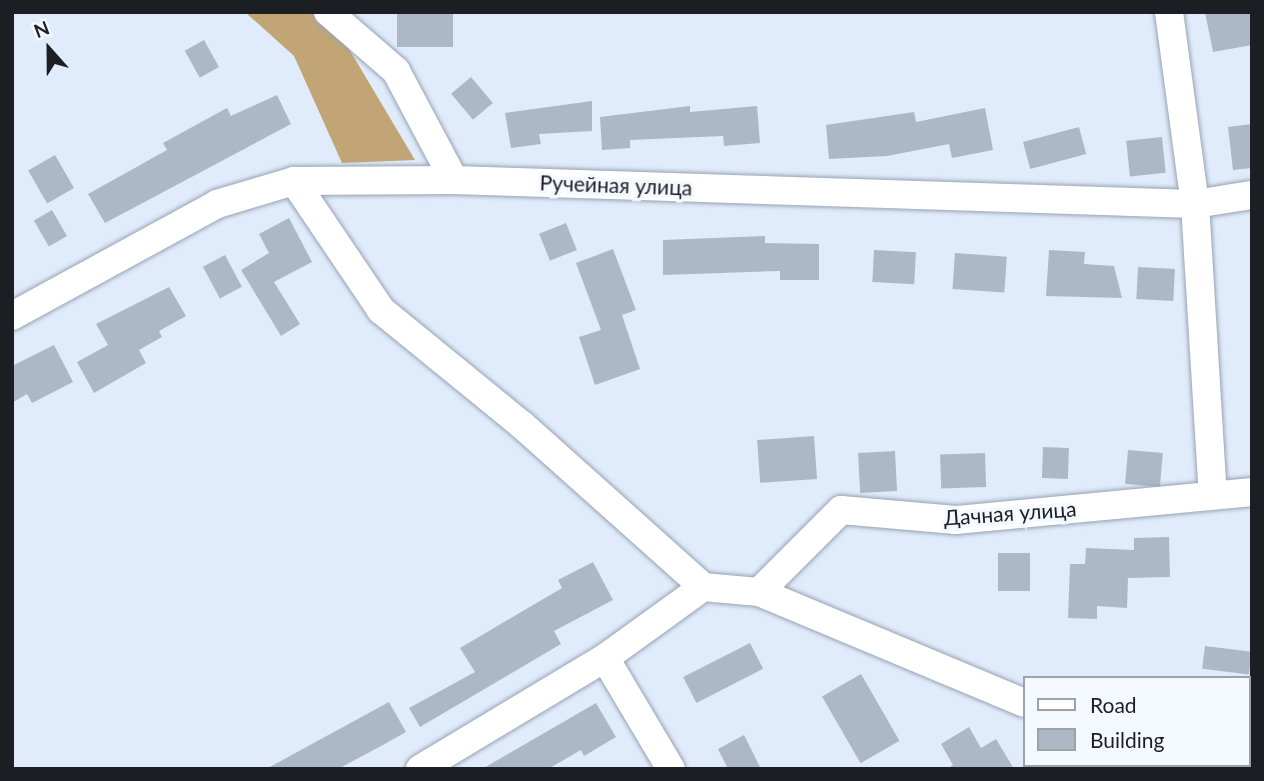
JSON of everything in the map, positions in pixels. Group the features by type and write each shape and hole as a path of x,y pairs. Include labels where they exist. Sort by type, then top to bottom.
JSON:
{"street":[{"path":"328,12 396,71 454,180"},
{"path":"1169,12 1195,204 1213,495"},
{"name":"Ручейная улица","path":"12,316 217,204 294,181 454,180 1195,204 1252,195"},
{"path":"294,181 381,310 521,424 703,587 759,592 1023,703"},
{"name":"Дачная улица","path":"759,592 841,510 956,520 1252,492"},
{"path":"420,769 605,658 703,587"},
{"path":"605,658 671,769"}],"shaded area":[{"path":"245,12 327,12 415,160 342,163 294,56"}],"building":[{"path":"397,12 453,12 453,47 397,47"},
{"path":"1205,12 1252,12 1252,45 1213,52"},
{"path":"204,40 219,67 200,78 185,51"},
{"path":"471,77 493,103 473,120 451,94"},
{"path":"277,95 291,124 105,223 88,194 167,150 163,143 227,108 231,116"},
{"path":"592,101 592,131 539,134 541,144 511,148 505,113"},
{"path":"690,106 690,112 757,106 760,143 724,146 723,136 630,140 630,148 602,150 600,117"},
{"path":"985,108 993,150 952,158 949,144 887,156 829,159 826,125 914,112 916,122"},
{"path":"1252,124 1252,168 1233,170 1228,127"},
{"path":"1079,127 1086,154 1030,169 1023,142"},
{"path":"1162,137 1166,173 1130,177 1126,141"},
{"path":"55,155 74,188 47,203 28,170"},
{"path":"52,210 67,236 49,246 34,221"},
{"path":"289,218 312,262 274,282 300,324 281,336 241,270 269,253 259,234"},
{"path":"566,223 577,250 550,261 539,234"},
{"path":"765,236 765,243 819,244 819,280 780,280 780,271 663,275 663,240"},
{"path":"613,249 636,310 622,315 640,369 595,385 579,337 601,330 576,263"},
{"path":"874,250 916,252 914,284 872,282"},
{"path":"1049,250 1085,252 1084,264 1114,266 1122,298 1046,296"},
{"path":"955,253 1007,257 1004,293 952,289"},
{"path":"225,255 242,287 220,299 203,267"},
{"path":"1138,267 1175,269 1173,301 1136,299"},
{"path":"169,287 186,316 159,331 162,337 139,350 146,363 94,393 77,362 108,345 96,324"},
{"path":"54,345 73,382 32,403 27,394 12,403 12,366"},
{"path":"814,436 817,479 760,483 757,440"},
{"path":"1043,447 1069,448 1068,479 1042,478"},
{"path":"1128,450 1163,453 1160,487 1125,484"},
{"path":"895,451 897,491 860,493 858,453"},
{"path":"985,453 986,487 941,489 940,455"},
{"path":"1169,537 1170,577 1128,578 1127,608 1097,606 1097,619 1068,618 1070,564 1085,564 1086,548 1134,550 1134,538"},
{"path":"998,553 1030,553 1030,591 998,591"},
{"path":"593,562 613,600 554,631 561,644 420,727 409,708 475,672 460,648 562,588 558,580"},
{"path":"750,643 763,669 696,703 683,677"},
{"path":"1205,646 1252,652 1249,675 1202,669"},
{"path":"861,674 900,741 861,763 822,696"},
{"path":"389,702 406,732 381,746 338,769 266,769"},
{"path":"596,703 616,737 584,756 581,750 548,769 482,769"},
{"path":"969,727 981,748 996,739 1014,769 947,769 953,765 941,744"},
{"path":"744,735 761,769 728,769 718,749"}]}
